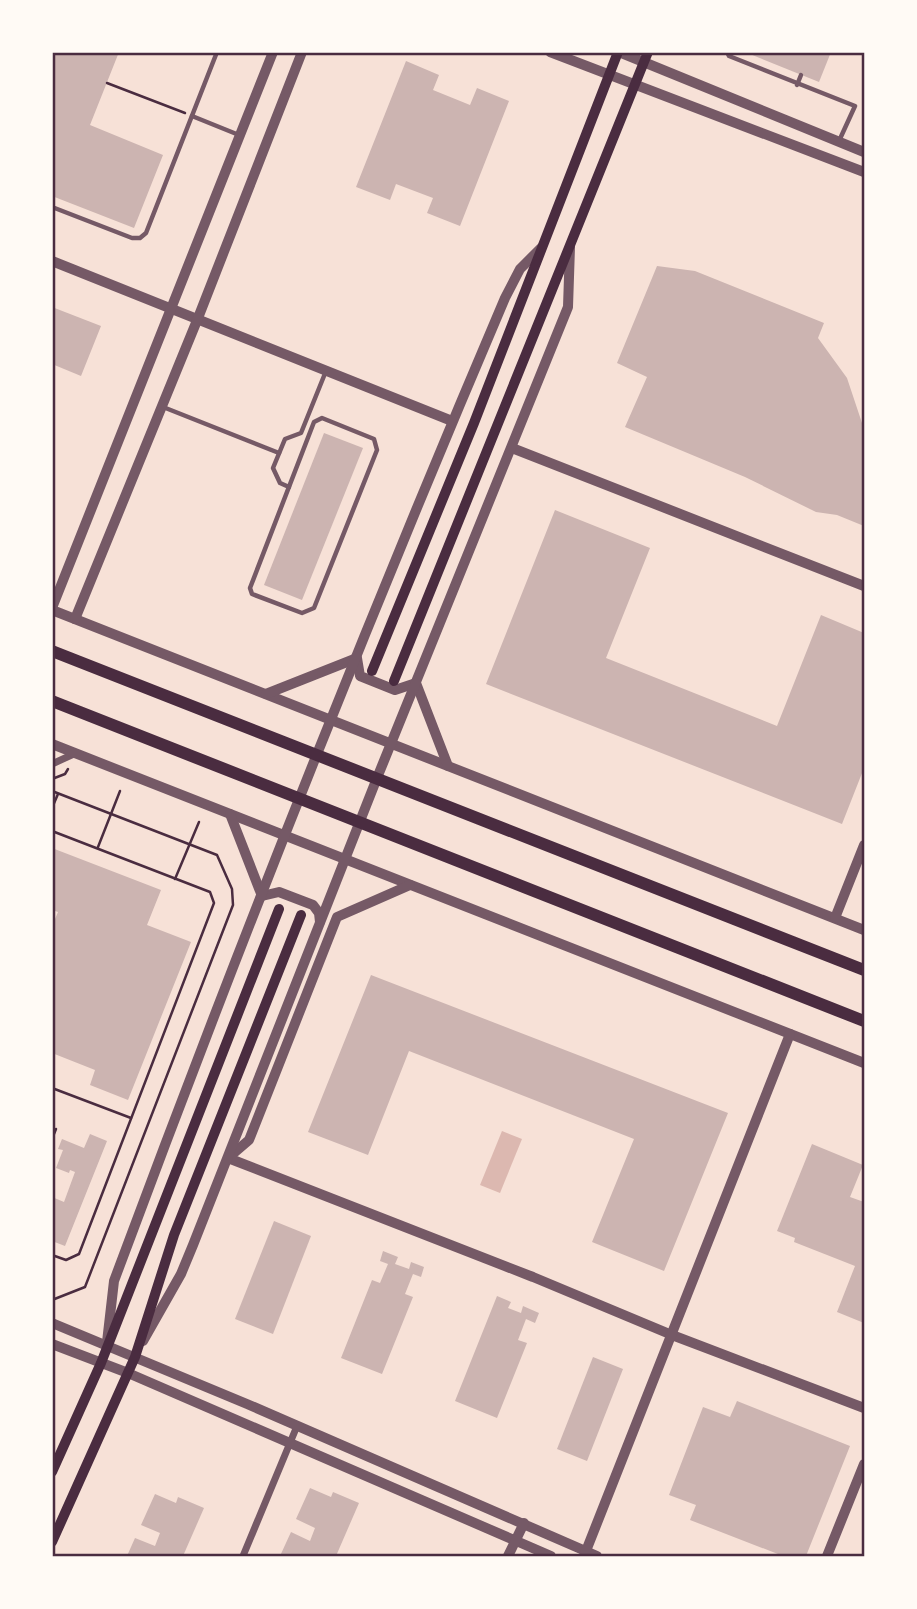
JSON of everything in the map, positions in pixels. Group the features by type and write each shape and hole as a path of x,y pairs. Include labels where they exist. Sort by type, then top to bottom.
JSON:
{"main road":[{"path":"372,671 474,423 619,52"},
{"path":"394,681 646,58"},
{"path":"52,651 864,970"},
{"path":"52,701 864,1021"},
{"path":"52,1472 101,1363 279,909"},
{"path":"52,1542 135,1357 174,1235 301,915"}],"street":[{"path":"273,52 52,609 864,930"},
{"path":"75,619 198,318 302,52"},
{"path":"550,52 864,172"},
{"path":"619,52 646,58 864,152"},
{"path":"135,1357 181,1274 377,778 568,307 570,247"},
{"path":"106,1345 114,1281 318,755 505,298 520,269 542,248"},
{"path":"52,261 173,307 453,421"},
{"path":"512,448 864,586"},
{"path":"357,658 360,676 396,690 416,683"},
{"path":"266,694 357,658"},
{"path":"416,683 448,766"},
{"path":"52,744 864,1063"},
{"path":"52,764 76,753"},
{"path":"230,814 262,896"},
{"path":"835,918 864,845"},
{"path":"228,1158 249,1140 337,917 410,885"},
{"path":"262,896 279,892 313,905 319,914 320,926"},
{"path":"585,1554 790,1034"},
{"path":"228,1158 864,1408"},
{"path":"52,1323 524,1523 585,1554 597,1556"},
{"path":"52,1344 128,1373 551,1556"},
{"path":"243,1556 297,1426"},
{"path":"827,1556 864,1464"},
{"path":"508,1556 524,1523"}],"lane":[{"path":"52,206 132,237 140,237 146,233 216,52"},
{"path":"727,52 729,56 797,85 855,106 839,142"},
{"path":"797,85 801,75"},
{"path":"192,116 240,135"},
{"path":"289,487 280,483 273,468 285,439 301,433 327,370"},
{"path":"162,407 279,453"},
{"path":"322,418 374,439 377,450 314,608 302,613 252,594 250,588 289,487 314,422 322,418"},
{"path":"307,419 314,422"}],"path":[{"path":"107,83 192,116"},
{"path":"52,791 217,855 232,889 233,905 85,1287 52,1300"},
{"path":"97,849 120,792"},
{"path":"52,808 58,794"},
{"path":"175,879 199,822"},
{"path":"52,831 210,892 214,903 79,1254 66,1260 52,1255"},
{"path":"52,1088 131,1118"},
{"path":"52,1139 56,1129"}],"shaded area":[{"path":"502,1131 522,1139 500,1193 480,1185"}],"building":[{"path":"52,52 119,52 90,125 163,155 134,228 52,196"},
{"path":"745,52 831,52 819,82"},
{"path":"406,61 439,75 433,90 470,105 477,88 509,101 460,226 427,213 433,198 396,184 390,200 356,187"},
{"path":"657,266 695,271 824,323 818,338 847,378 863,426 864,526 837,515 816,512 745,477 625,427 647,377 617,363"},
{"path":"52,307 101,326 81,376 52,364"},
{"path":"324,433 363,448 302,600 264,585"},
{"path":"555,510 650,548 606,658 777,726 821,615 864,633 864,768 842,824 486,684"},
{"path":"52,848 161,890 147,925 191,942 128,1100 90,1085 95,1070 52,1053 52,926 58,912 52,910"},
{"path":"371,975 728,1113 664,1271 592,1242 634,1139 409,1051 368,1155 308,1132"},
{"path":"90,1134 107,1141 65,1246 52,1241 55,1226 52,1225 52,1197 64,1202 75,1172 70,1170 69,1173 56,1168 63,1150 58,1149 62,1139 84,1148"},
{"path":"812,1144 863,1165 850,1197 864,1202 864,1323 837,1312 855,1266 794,1242 795,1238 777,1231"},
{"path":"274,1221 311,1236 273,1334 235,1319"},
{"path":"383,1251 398,1257 395,1264 409,1269 411,1262 424,1267 421,1277 413,1274 405,1294 413,1297 382,1374 341,1358 372,1280 380,1283 388,1264 380,1261"},
{"path":"497,1296 511,1302 508,1308 521,1313 523,1306 539,1313 535,1323 526,1319 518,1340 527,1343 497,1418 455,1401"},
{"path":"593,1357 623,1369 587,1461 557,1449"},
{"path":"737,1401 850,1446 806,1556 783,1556 690,1520 696,1505 669,1495 703,1407 730,1417"},
{"path":"310,1488 331,1497 333,1492 359,1503 336,1556 280,1556 291,1532 310,1541 315,1528 296,1519"},
{"path":"155,1494 176,1503 178,1497 204,1508 183,1556 127,1556 135,1538 155,1546 160,1533 141,1525"}]}
